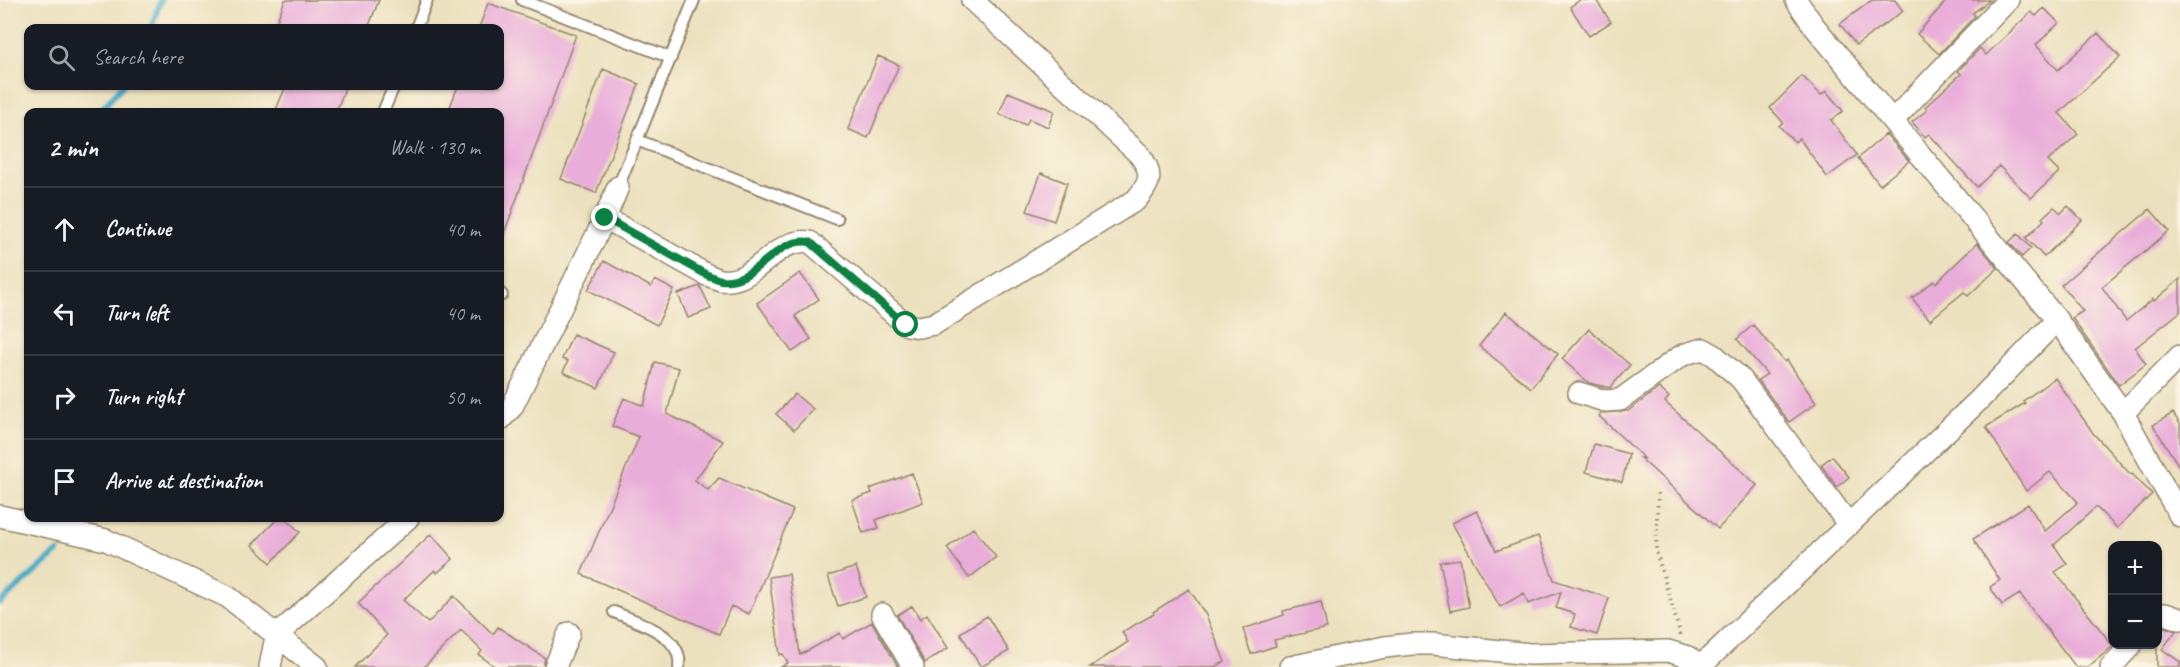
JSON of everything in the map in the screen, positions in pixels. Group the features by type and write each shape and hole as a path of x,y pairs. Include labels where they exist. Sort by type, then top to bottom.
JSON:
{"street":[{"path":"605,218 720,280 734,279 752,270 790,244 801,241 810,242 906,325 919,327 934,324 969,304 1136,200 1147,187 1150,176 1147,164 1139,154 972,0"},
{"path":"1796,0 1814,26 2056,320 2123,412 2180,516"},
{"path":"1893,120 2008,0"},
{"path":"504,416 512,407 618,187"},
{"path":"1294,667 1385,647 1412,644 1530,654 1668,651 1696,664 1849,525 1978,401 2056,320"},
{"path":"1579,393 1605,401 1620,400 1678,358 1703,349 1714,355 1741,379 1849,525"},
{"path":"2123,412 2180,356"},
{"path":"0,516 24,521"},
{"path":"26,522 106,540 228,597 317,667"},
{"path":"270,667 276,636 404,522"},
{"path":"882,614 914,667"},
{"path":"2162,614 2180,619"},
{"path":"555,667 569,633"},
{"path":"2111,667 2128,649"}],"lane":[{"path":"418,24 427,0"},
{"path":"522,0 671,58"},
{"path":"618,187 694,0"},
{"path":"385,108 392,90"},
{"path":"637,140 837,219"},
{"path":"614,612 655,630 673,644 679,656 679,667"}],"path":[{"path":"1658,493 1656,551 1696,664"}],"building":[{"path":"285,0 379,0 370,24 276,24"},
{"path":"1580,0 1596,0 1611,22 1589,36 1570,7"},
{"path":"1872,0 1895,0 1903,11 1856,45 1840,24"},
{"path":"1947,0 1990,0 1973,13 1975,16 1939,54 1917,34"},
{"path":"488,3 576,35 504,234 504,108 450,108 456,90 504,90 504,24 480,24"},
{"path":"2044,8 2059,23 2036,45 2058,70 2098,33 2120,57 2059,113 2078,134 2048,161 2059,172 2031,198 1999,166 1977,187 1929,134 1925,137 1912,122 1927,110 1925,107 1961,74 1958,71 1980,48 1986,55 2031,12 2036,16"},
{"path":"878,56 899,65 868,138 848,129"},
{"path":"603,69 639,84 596,193 561,179"},
{"path":"1802,76 1821,95 1826,91 1843,111 1831,120 1857,155 1827,177 1799,138 1795,142 1779,126 1783,122 1770,108"},
{"path":"284,90 344,90 338,108 277,108"},
{"path":"1008,92 1054,111 1048,127 1029,119 1026,125 999,114"},
{"path":"1886,134 1909,161 1880,185 1858,158"},
{"path":"1041,173 1067,183 1054,221 1027,211"},
{"path":"2068,206 2082,220 2044,257 2026,238 2054,207 2061,213"},
{"path":"2150,209 2169,231 2102,287 2126,321 2180,279 2180,312 2135,348 2146,364 2119,385 2072,318 2083,311 2061,285"},
{"path":"2018,234 2031,248 2022,257 2009,242"},
{"path":"1977,243 1998,268 1968,296 1964,292 1930,320 1912,298 1934,281 1936,283"},
{"path":"604,261 651,287 655,280 674,290 657,325 588,290"},
{"path":"800,273 819,299 795,316 811,339 792,352 757,303"},
{"path":"700,286 711,309 688,318 678,294"},
{"path":"1506,312 1558,354 1531,388 1479,346"},
{"path":"1753,325 1785,362 1787,360 1816,403 1789,422 1758,380 1767,374 1737,339"},
{"path":"1589,329 1630,365 1610,388 1589,383 1562,359"},
{"path":"573,334 614,352 598,388 563,372 568,361 562,359"},
{"path":"655,362 679,368 667,414 723,441 695,480 708,490 719,478 793,510 749,614 731,606 719,634 581,574 639,437 612,426 624,398 644,406"},
{"path":"2055,378 2093,433 2130,474 2152,494 2117,528 2096,507 2054,545 2067,564 2055,572 2108,640 2109,649 2088,667 2076,667 2020,594 2002,605 1990,587 2000,580 1973,539 2028,504 2045,531 2078,502 2050,472 2026,491 1986,427 2025,403 2023,401"},
{"path":"1659,388 1669,397 1665,402 1757,485 1718,529 1639,457 1645,459 1599,416 1602,413 1628,411"},
{"path":"795,394 813,409 794,430 776,414"},
{"path":"2173,413 2180,424 2180,468 2153,425"},
{"path":"1594,444 1629,454 1622,482 1586,472"},
{"path":"1832,456 1849,477 1837,487 1821,465"},
{"path":"912,473 923,502 876,520 879,528 863,533 852,500 872,493 870,489"},
{"path":"1477,511 1496,551 1538,536 1554,580 1609,598 1597,635 1571,627 1575,614 1556,608 1561,592 1528,604 1524,593 1500,607 1452,523"},
{"path":"274,522 289,522 300,532 271,563 252,545"},
{"path":"973,528 996,557 969,578 947,548"},
{"path":"431,534 453,559 437,573 435,570 403,600 428,623 454,596 493,634 498,627 545,658 543,667 496,667 479,655 482,651 461,630 424,667 355,667 387,635 358,603"},
{"path":"1460,559 1469,607 1450,611 1440,562"},
{"path":"856,567 866,597 838,606 828,576"},
{"path":"789,574 800,655 840,633 843,639 872,622 898,667 781,667 788,663 783,654 780,655 769,577"},
{"path":"1189,589 1206,615 1225,662 1214,667 1090,667 1128,642 1122,632 1154,614 1153,612"},
{"path":"1321,602 1327,628 1274,640 1276,646 1251,654 1243,629 1284,615 1283,611"},
{"path":"912,606 920,619 927,614 948,648 925,663 897,615"},
{"path":"987,616 1009,651 981,667 960,633"},
{"path":"2162,628 2176,631 2162,649"},
{"path":"2157,649 2162,649 2180,662 2180,667 2157,667"}],"waterway":[{"path":"152,24 161,0"},
{"path":"103,108 118,90"},
{"path":"0,603 58,552"}],"route":[{"path":"605,218 720,280 734,279 752,270 790,244 801,241 810,242 906,325"}]}
